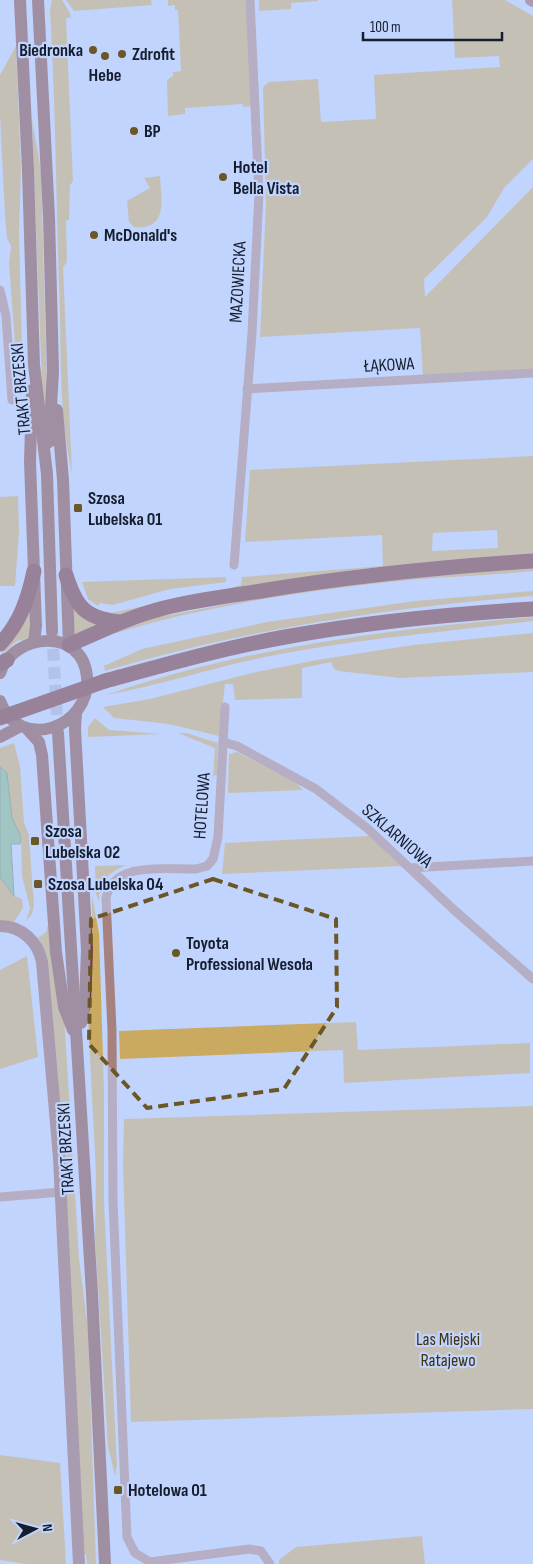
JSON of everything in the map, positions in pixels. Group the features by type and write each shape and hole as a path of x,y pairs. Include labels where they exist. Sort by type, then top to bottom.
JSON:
{"highway":[{"path":"69,645 121,622 165,608 357,576 533,561"},
{"path":"0,644 18,619 28,596 34,572"},
{"path":"66,574 75,600 81,608 100,619 121,622"},
{"path":"0,718 105,681 210,653 285,637 423,617 533,609"}],"main road":[{"name":"TRAKT BRZESKI","path":"20,0 34,365 47,474 52,631"},
{"name":"TRAKT BRZESKI","path":"38,0 48,176 53,370 47,474"},
{"path":"34,365 30,412 36,626 34,642"},
{"path":"53,370 63,480 69,645"},
{"path":"0,737 23,728 63,724 76,712 84,698 87,678 83,659 69,645 54,640 34,642 18,650 2,666"},
{"path":"0,701 11,720 39,742 42,756 56,952 64,1007 77,1040"},
{"path":"76,712 75,738 87,950 85,1002 77,1040"},
{"name":"TRAKT BRZESKI","path":"58,733 77,1040 105,1564"}],"street":[{"name":"MAZOWIECKA","path":"234,565 259,194 250,0"},
{"path":"0,290 6,316 12,400"},
{"name":"ŁĄKOWA","path":"247,390 533,373"},
{"name":"HOTELOWA","path":"225,707 218,837 213,859 207,866 196,869 133,871 119,876 112,882 106,898 112,1030 113,1201 129,1543 135,1553 150,1562 249,1549 261,1551 270,1564"},
{"name":"SZKLARNIOWA","path":"223,742 237,746 316,789 367,828 533,979"},
{"path":"410,868 533,861"},
{"name":"TRAKT BRZESKI","path":"0,926 18,930 36,945 40,952 43,974 61,1192 78,1564"},
{"path":"0,1197 61,1192"}],"highlighted area":[{"path":"213,879 336,919 337,1007 284,1089 147,1108 89,1044 91,919"}],"green space":[{"path":"52,0 62,0 71,18 66,18 73,181 70,185 69,220 66,221 67,262 63,267 72,473 65,433 62,392 50,11"},
{"path":"66,0 151,0 152,5 74,11"},
{"path":"168,0 247,0 251,106 243,107 243,104 185,108 185,114 168,116 167,80 173,76 173,72 181,71 178,10 175,10 175,5 168,6"},
{"path":"259,0 318,1 291,3 291,9 259,11"},
{"path":"452,0 505,0 533,16 533,159 504,188 487,217 424,279 425,297 533,187 533,371 423,377 420,328 260,337 266,202 263,87 269,82 318,79 321,122 376,119 374,75 500,67 499,56 455,58"},
{"path":"16,46 21,168 19,233 23,385 15,343 9,264 11,246 7,238 5,216 0,116 0,75"},
{"path":"32,119 41,171 47,384 46,424 42,384"},
{"path":"160,176 161,203 158,219 153,224 145,227 134,227 129,222 127,201 150,188 144,178"},
{"path":"533,456 533,556 360,569 268,583 118,616 106,614 227,589 241,585 242,577 383,566 382,535 245,542 250,470","holes":["497,530 498,548 432,551 433,533"]},
{"path":"18,496 19,532 15,586 0,586 0,497"},
{"path":"533,567 533,571 420,579 300,593 220,607 102,637 158,617 320,587"},
{"path":"226,577 226,582 170,589 113,605 100,603 98,606 88,599 82,582"},
{"path":"533,591 533,596 423,607 317,622 211,643 105,671 104,666 142,649 267,622 415,601"},
{"path":"32,603 31,638 17,641 0,656"},
{"path":"73,605 100,623 74,637"},
{"path":"533,617 533,621 298,651 245,661 106,695 210,665 316,643 425,628"},
{"path":"533,633 533,672 400,678 339,671 334,669 331,662 302,668 302,698 235,700 233,684 225,684 219,736 169,724 114,718 103,707 150,699 252,673 317,660 413,645"},
{"path":"95,718 109,730 161,734 88,737 88,727"},
{"path":"178,733 186,733 218,743 217,774 213,777 215,748"},
{"path":"14,743 20,766 24,823 29,835 34,906 32,914 26,921 30,908 22,876 21,837 12,818 7,773 0,767 0,748"},
{"path":"237,752 294,781 303,790 228,793 229,754"},
{"path":"370,836 402,866 222,874 225,843"},
{"path":"127,865 106,878 101,888 99,901 96,894 95,866"},
{"path":"0,877 14,896 22,899 23,908 14,922 0,920"},
{"path":"92,895 99,933 104,1089 104,1202 117,1466 115,1476 108,1447 95,1239 96,1173 87,1001 92,973"},
{"path":"48,925 64,1015 79,1258 88,1329 96,1564 87,1564 86,1554 82,1554 48,965 46,954 38,938 46,932"},
{"path":"27,956 38,1057 0,1069 0,970"},
{"path":"356,1022 358,1050 530,1043 530,1073 344,1083 343,1050 120,1059 119,1031"},
{"name":"Las Miejski Ratajewo","path":"533,1106 533,1409 131,1422 123,1164 124,1119"},
{"path":"0,1455 60,1463 66,1564 26,1564 0,1560"},
{"path":"422,1536 425,1564 279,1564 279,1560 296,1547"}],"shaded area":[{"path":"0,767 7,773 12,818 21,837 20,844 11,844 14,896 0,877"}],"tunnel":[{"path":"52,631 58,733"}],"place":[{"name":"Biedronka","path":"93,50"},
{"name":"Zdrofit","path":"122,54"},
{"name":"Hebe","path":"105,56"},
{"name":"BP","path":"134,131"},
{"name":"Hotel Bella Vista","path":"223,177"},
{"name":"McDonald's","path":"94,235"},
{"name":"Szosa Lubelska 01","path":"78,508"},
{"name":"Szosa Lubelska 02","path":"35,841"},
{"name":"Szosa Lubelska 04","path":"38,884"},
{"name":"Toyota Professional Wesoła","path":"176,953"},
{"name":"Hotelowa 01","path":"118,1490"}]}
